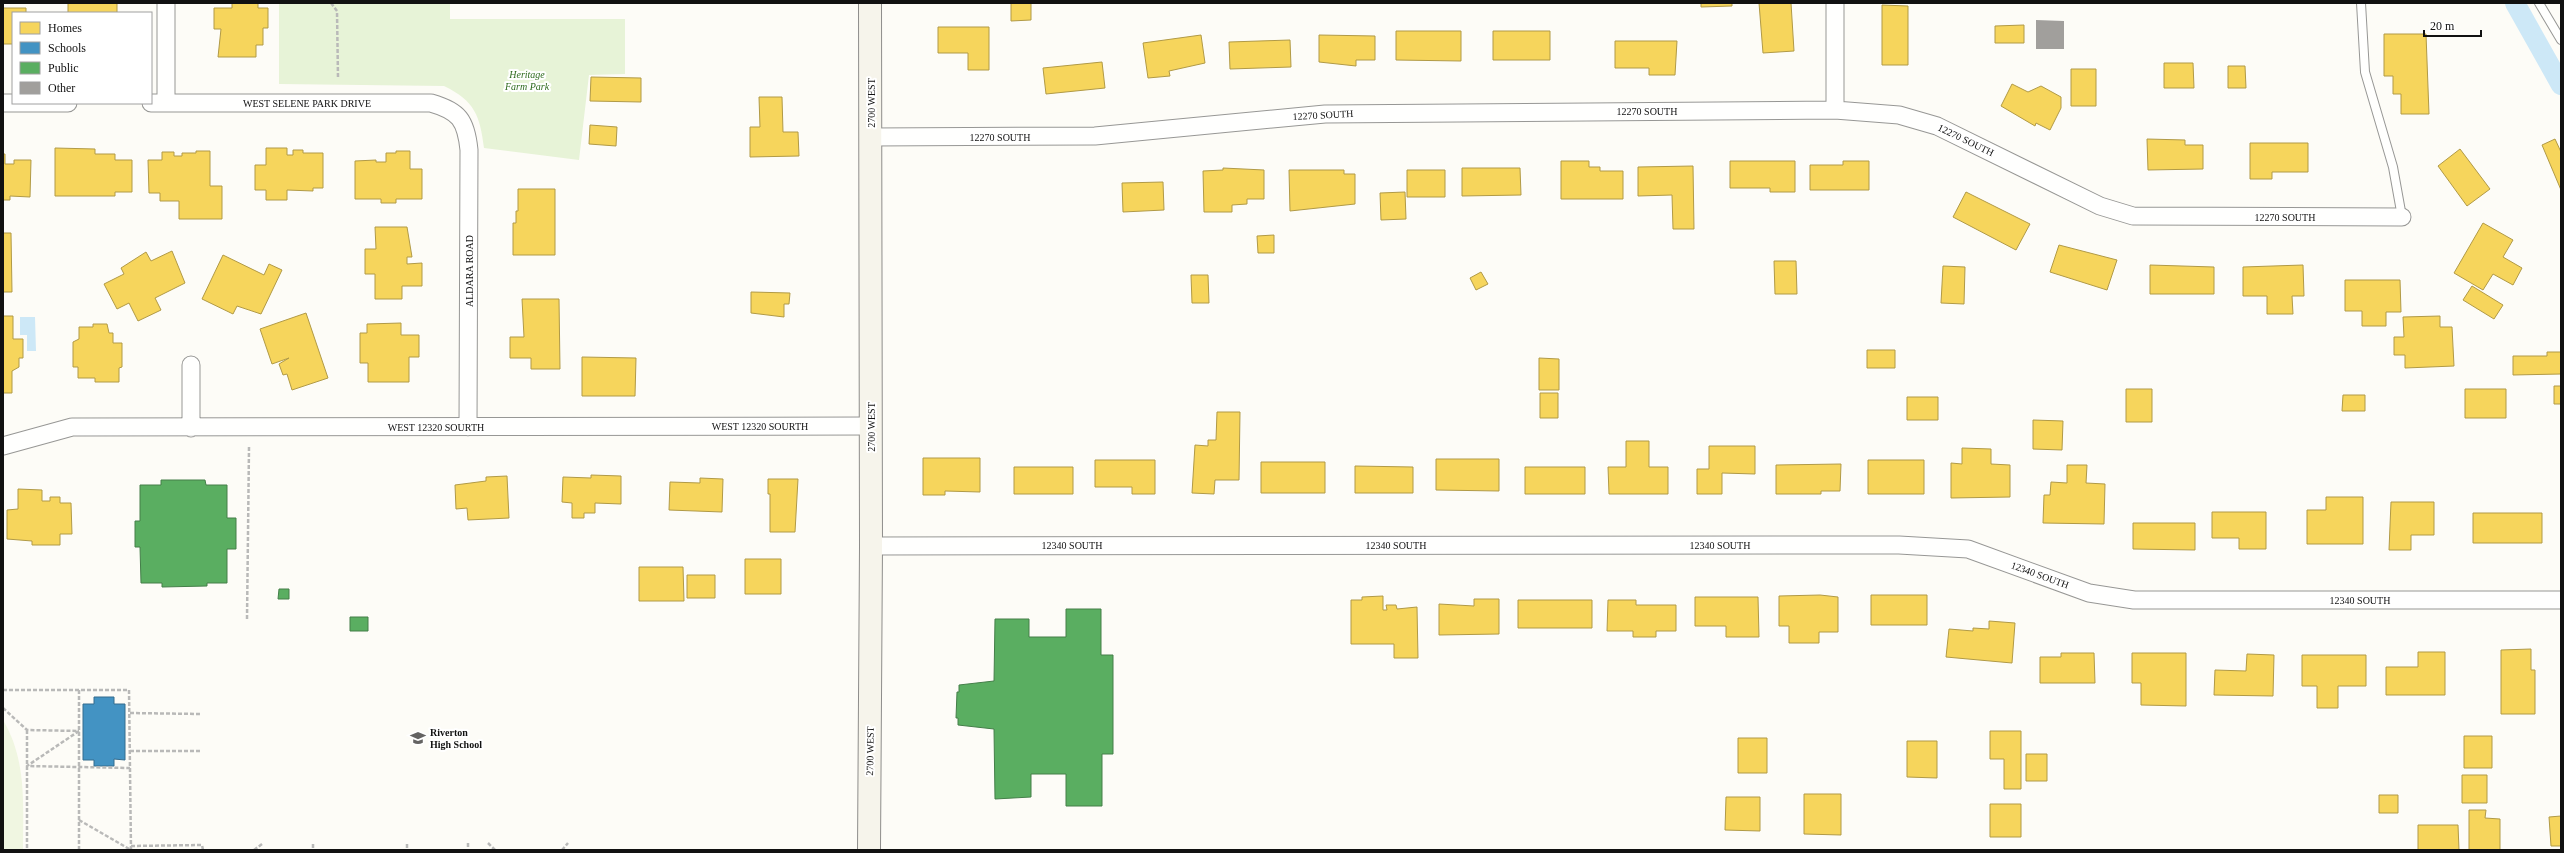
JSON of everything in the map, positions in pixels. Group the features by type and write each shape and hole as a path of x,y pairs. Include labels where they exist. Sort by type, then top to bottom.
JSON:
{"main road":[{"name":"2700 WEST","path":"869,850 871,546 870,3"}],"street":[{"path":"159,103 166,3"},
{"path":"1835,3 1835,110"},
{"name":"WEST SELENE PARK DRIVE","path":"159,103 431,103 448,108 460,117"},
{"name":"12270 SOUTH","path":"871,137 1095,136 1325,114 1835,110 1899,114 1937,126 2100,206 2133,216 2402,217"},
{"name":"ALDARA ROAD","path":"460,117 467,131 469,150 468,427"},
{"path":"191,428 192,365"},
{"name":"WEST 12320 SOURTH","path":"3,446 72,427 871,426"},
{"name":"12340 SOUTH","path":"871,546 1899,545 1968,549 2089,592 2134,600 2561,600"}],"lane":[{"path":"2361,3 2365,72 2392,167 2402,217"},
{"path":"2539,3 2561,40"}],"path":[{"path":"331,3 337,11 338,78"},
{"path":"247,619 249,447"},
{"path":"3,690 130,690 131,850 79,820"},
{"path":"79,690 80,850"},
{"path":"3,708 27,730 79,731"},
{"path":"130,713 202,714"},
{"path":"27,730 27,850"},
{"path":"27,766 79,731"},
{"path":"130,751 202,751"},
{"path":"27,766 130,768"},
{"path":"468,843 468,850"},
{"path":"488,843 495,850"},
{"path":"562,850 568,843"},
{"path":"254,850 262,844"},
{"path":"313,844 313,850"},
{"path":"407,844 407,850"},
{"path":"131,846 202,845 202,850"}],"green space":[{"name":"Heritage Farm Park","path":"279,3 450,3 450,19 625,19 625,74 589,75 579,160 484,148 478,118 474,111 463,98 444,86 279,84"},
{"path":"3,720 11,735 20,767 23,800 23,850 3,850"}],"water":[{"path":"20,317 35,317 36,351 27,351 27,335 20,335"}],"building: Homes":[{"path":"68,3 117,3 117,12 68,12"},
{"path":"232,3 258,3 258,8 268,8 268,28 263,28 263,45 256,45 256,57 218,57 221,29 214,29 214,8 232,8"},
{"path":"1011,3 1031,3 1031,20 1011,21"},
{"path":"1701,3 1732,3 1732,6 1701,7"},
{"path":"1759,3 1791,3 1794,51 1763,53"},
{"path":"1882,5 1908,6 1908,65 1882,65"},
{"path":"3,8 26,8 26,12 12,12 12,44 3,44"},
{"path":"2024,25 2024,43 1995,43 1995,26"},
{"path":"938,27 989,27 989,70 968,70 968,53 938,53"},
{"path":"1396,31 1461,31 1461,61 1396,60"},
{"path":"1493,31 1550,31 1550,60 1493,60"},
{"path":"2384,34 2426,34 2429,114 2401,114 2401,94 2393,94 2393,76 2384,76"},
{"path":"1201,35 1205,63 1169,71 1170,76 1148,78 1143,43"},
{"path":"1319,35 1375,36 1375,60 1356,60 1356,66 1319,62"},
{"path":"1290,40 1291,67 1230,69 1229,42"},
{"path":"1615,41 1677,41 1675,75 1649,75 1649,68 1615,68"},
{"path":"1102,62 1105,88 1046,94 1043,68"},
{"path":"2164,63 2193,63 2194,88 2164,88"},
{"path":"2228,66 2245,66 2246,88 2228,88"},
{"path":"2071,69 2096,69 2096,106 2071,106"},
{"path":"591,77 641,78 641,102 590,101"},
{"path":"2012,84 2028,92 2041,86 2061,97 2061,108 2050,130 2036,123 2035,126 2001,106"},
{"path":"759,97 782,97 783,132 798,132 799,156 750,157 750,127 760,127"},
{"path":"590,125 617,127 616,146 589,144"},
{"path":"2147,139 2185,140 2185,145 2203,145 2203,169 2148,170"},
{"path":"2555,139 2561,152 2561,190 2542,145"},
{"path":"2250,143 2308,143 2308,172 2272,172 2272,179 2250,179"},
{"path":"55,148 95,149 95,154 115,154 115,160 132,160 132,192 115,192 115,196 55,196"},
{"path":"266,148 287,148 287,155 293,155 293,150 303,150 303,153 323,153 323,188 313,188 313,191 287,190 287,200 266,200 266,190 255,190 255,165 266,165"},
{"path":"2460,149 2490,189 2467,206 2438,166"},
{"path":"196,151 210,151 210,186 222,186 222,219 179,219 179,201 160,201 160,193 149,193 148,160 162,160 162,152 174,152 174,156 182,156 182,153 196,153"},
{"path":"396,151 410,151 410,169 422,169 422,199 396,199 396,203 381,203 381,199 355,199 355,161 376,160 376,162 386,162 386,153 396,153"},
{"path":"3,154 5,154 5,164 14,164 14,160 31,160 30,197 10,196 10,200 3,200"},
{"path":"1561,161 1589,161 1589,167 1600,167 1600,171 1623,171 1623,199 1561,199"},
{"path":"1730,161 1795,161 1795,192 1770,192 1770,188 1730,188"},
{"path":"1843,161 1869,161 1869,190 1810,190 1810,165 1843,165"},
{"path":"1693,166 1694,229 1673,229 1672,195 1638,196 1638,167"},
{"path":"1223,168 1264,170 1264,199 1247,199 1247,204 1232,205 1232,212 1204,212 1203,171 1223,170"},
{"path":"1462,168 1520,168 1521,195 1462,196"},
{"path":"1289,170 1344,170 1344,174 1355,174 1355,204 1290,211"},
{"path":"1407,170 1445,170 1445,197 1407,197"},
{"path":"1163,182 1164,210 1123,212 1122,183"},
{"path":"518,189 555,189 555,255 513,255 513,223 516,223 516,211 518,211"},
{"path":"1405,192 1406,219 1381,220 1380,193"},
{"path":"1966,192 2030,224 2016,250 1953,217"},
{"path":"2483,223 2513,240 2503,257 2522,268 2513,285 2493,274 2483,290 2454,273"},
{"path":"375,227 407,227 412,257 407,257 407,264 422,263 422,286 402,286 402,299 375,299 375,274 365,274 365,249 376,249"},
{"path":"3,233 11,233 12,292 3,292"},
{"path":"1274,235 1274,253 1258,253 1257,236"},
{"path":"2059,245 2117,260 2107,290 2050,272"},
{"path":"172,251 185,283 155,298 161,310 138,321 129,303 117,309 104,284 124,274 121,268 146,252 151,261"},
{"path":"223,255 264,275 269,264 282,270 261,314 237,306 233,314 202,299"},
{"path":"1774,261 1796,261 1797,294 1775,294"},
{"path":"2150,265 2214,267 2214,294 2150,294"},
{"path":"2303,265 2304,296 2292,296 2293,314 2267,314 2267,296 2243,296 2243,267"},
{"path":"1943,266 1965,267 1964,304 1941,303"},
{"path":"1481,272 1488,284 1476,290 1470,278"},
{"path":"1191,275 1208,275 1209,303 1192,303"},
{"path":"2345,280 2400,280 2401,312 2386,312 2386,326 2362,326 2362,311 2345,311"},
{"path":"2472,286 2503,305 2494,319 2463,300"},
{"path":"751,292 790,293 789,304 784,304 784,317 751,313"},
{"path":"522,299 559,299 560,369 531,369 531,358 510,358 510,337 524,337"},
{"path":"306,313 328,378 292,390 287,374 283,375 279,364 289,358 272,364 260,329"},
{"path":"3,316 13,316 13,339 23,339 23,358 19,358 19,367 12,371 12,393 3,393"},
{"path":"2440,316 2440,327 2452,327 2454,366 2405,368 2405,355 2394,355 2394,337 2404,337 2403,317"},
{"path":"401,323 401,335 419,335 419,357 409,357 409,382 368,382 368,363 360,363 360,333 367,333 367,324"},
{"path":"93,324 107,324 109,333 113,333 113,343 122,343 122,367 119,368 119,382 95,382 95,378 78,378 78,367 73,367 73,342 79,339 79,327 93,327"},
{"path":"1867,350 1895,350 1895,368 1867,368"},
{"path":"2547,352 2561,352 2561,374 2513,375 2513,356 2547,356"},
{"path":"582,357 636,358 635,396 582,396"},
{"path":"1539,358 1559,359 1559,390 1539,390"},
{"path":"2554,386 2561,386 2561,404 2554,404"},
{"path":"2126,389 2152,389 2152,422 2126,422"},
{"path":"2465,389 2506,389 2506,418 2465,418"},
{"path":"1540,393 1558,393 1558,418 1540,418"},
{"path":"2343,395 2365,395 2365,411 2342,411"},
{"path":"1907,397 1938,397 1938,420 1907,420"},
{"path":"1217,412 1240,412 1239,480 1215,480 1214,494 1192,493 1195,445 1208,446 1208,440 1216,440"},
{"path":"2033,420 2063,421 2062,450 2033,449"},
{"path":"1626,441 1649,441 1649,467 1668,467 1668,494 1609,494 1608,467 1626,467"},
{"path":"1709,446 1755,446 1755,474 1722,473 1722,494 1697,494 1697,469 1709,469"},
{"path":"1962,448 1991,449 1991,464 2010,465 2010,497 1951,498 1951,463 1962,464"},
{"path":"923,458 980,458 980,492 945,491 945,495 923,495"},
{"path":"1436,459 1499,459 1499,491 1436,490"},
{"path":"1095,460 1155,460 1155,494 1132,494 1132,487 1095,487"},
{"path":"1868,460 1924,460 1924,494 1868,494"},
{"path":"1261,462 1325,462 1325,493 1261,493"},
{"path":"1841,464 1840,491 1821,491 1821,494 1776,494 1776,465"},
{"path":"2067,465 2087,465 2086,483 2105,484 2104,524 2043,523 2044,495 2050,495 2051,482 2067,483"},
{"path":"1355,466 1413,467 1413,493 1355,493"},
{"path":"1014,467 1073,467 1073,494 1014,494"},
{"path":"1525,467 1585,467 1585,494 1525,494"},
{"path":"591,475 621,476 621,504 595,503 595,513 584,513 584,518 572,518 572,503 562,502 563,477 591,478"},
{"path":"507,476 509,518 468,520 467,508 456,509 455,485 486,481 486,477"},
{"path":"700,478 723,479 722,512 669,510 670,482 700,483"},
{"path":"768,479 798,479 795,532 770,532 770,494 768,494"},
{"path":"18,489 42,490 42,501 50,501 50,497 60,497 60,503 71,503 72,534 60,534 60,545 32,545 32,541 7,539 7,510 18,509"},
{"path":"2326,497 2363,497 2363,544 2307,544 2307,510 2326,510"},
{"path":"2391,502 2434,502 2434,535 2411,535 2411,550 2389,550"},
{"path":"2212,512 2266,512 2266,549 2239,549 2239,538 2212,538"},
{"path":"2473,513 2542,513 2542,543 2473,543"},
{"path":"2133,523 2195,523 2195,550 2133,549"},
{"path":"745,559 781,559 781,594 745,594"},
{"path":"639,567 683,567 684,601 639,601"},
{"path":"687,575 715,575 715,598 687,598"},
{"path":"1820,595 1838,597 1838,632 1819,632 1819,643 1789,643 1789,626 1779,626 1779,596"},
{"path":"1871,595 1927,595 1927,625 1871,625"},
{"path":"1383,596 1383,610 1387,610 1386,605 1396,605 1397,609 1417,607 1418,658 1394,658 1394,644 1351,644 1351,600 1362,600 1362,597"},
{"path":"1695,597 1758,597 1759,637 1726,637 1726,626 1695,626"},
{"path":"1474,599 1499,599 1499,634 1439,635 1439,604 1474,606"},
{"path":"1518,600 1592,600 1592,628 1518,628"},
{"path":"1608,600 1636,600 1636,605 1676,605 1676,631 1656,631 1656,637 1633,637 1633,631 1607,631"},
{"path":"1989,621 2015,623 2012,663 1946,657 1949,629 1973,631 1973,628 1989,629"},
{"path":"2531,649 2531,670 2535,670 2535,714 2501,714 2501,650"},
{"path":"2418,652 2445,652 2445,695 2386,695 2386,667 2418,667"},
{"path":"2061,653 2094,653 2095,683 2040,683 2040,657 2061,657"},
{"path":"2132,653 2186,653 2186,706 2141,705 2141,683 2132,683"},
{"path":"2247,654 2274,655 2273,696 2214,695 2215,670 2246,671"},
{"path":"2302,655 2366,655 2366,686 2338,686 2338,708 2317,708 2317,686 2302,686"},
{"path":"1990,731 2021,731 2021,789 2004,789 2004,759 1990,759"},
{"path":"2464,736 2492,736 2492,768 2464,768"},
{"path":"1738,738 1767,738 1767,773 1738,773"},
{"path":"1907,741 1937,741 1937,778 1907,777"},
{"path":"2026,754 2047,754 2047,781 2026,781"},
{"path":"2462,775 2487,775 2487,803 2462,803"},
{"path":"1804,794 1841,794 1841,835 1804,834"},
{"path":"2379,795 2398,795 2398,813 2379,813"},
{"path":"1726,797 1760,797 1760,831 1725,830"},
{"path":"1990,804 2021,804 2021,837 1990,837"},
{"path":"2469,810 2486,810 2485,818 2500,819 2500,850 2469,850"},
{"path":"2561,816 2561,846 2551,846 2549,817"},
{"path":"2418,825 2458,825 2459,850 2418,850"}],"building: Schools":[{"path":"94,697 114,697 114,704 125,704 125,760 114,759 114,766 94,766 94,760 83,760 83,704 94,704"}],"building: Public":[{"path":"161,480 205,480 206,485 227,485 227,518 236,518 236,549 227,549 227,583 207,583 207,586 162,587 162,583 141,583 140,547 135,547 135,521 140,521 140,485 161,485"},
{"path":"279,589 289,589 289,599 278,599"},
{"path":"1066,609 1101,609 1101,655 1113,655 1113,754 1102,754 1102,806 1066,806 1066,774 1031,774 1031,797 995,799 994,729 958,725 958,718 956,718 957,692 959,692 959,685 994,681 995,619 1029,619 1029,637 1066,637"},
{"path":"350,617 368,617 368,631 350,631"}],"building: Other":[{"path":"2036,20 2064,21 2064,49 2036,49"}],"waterway":[{"path":"2515,3 2561,85"}],"place":[{"name":"Riverton High School","path":"418,738"}]}
